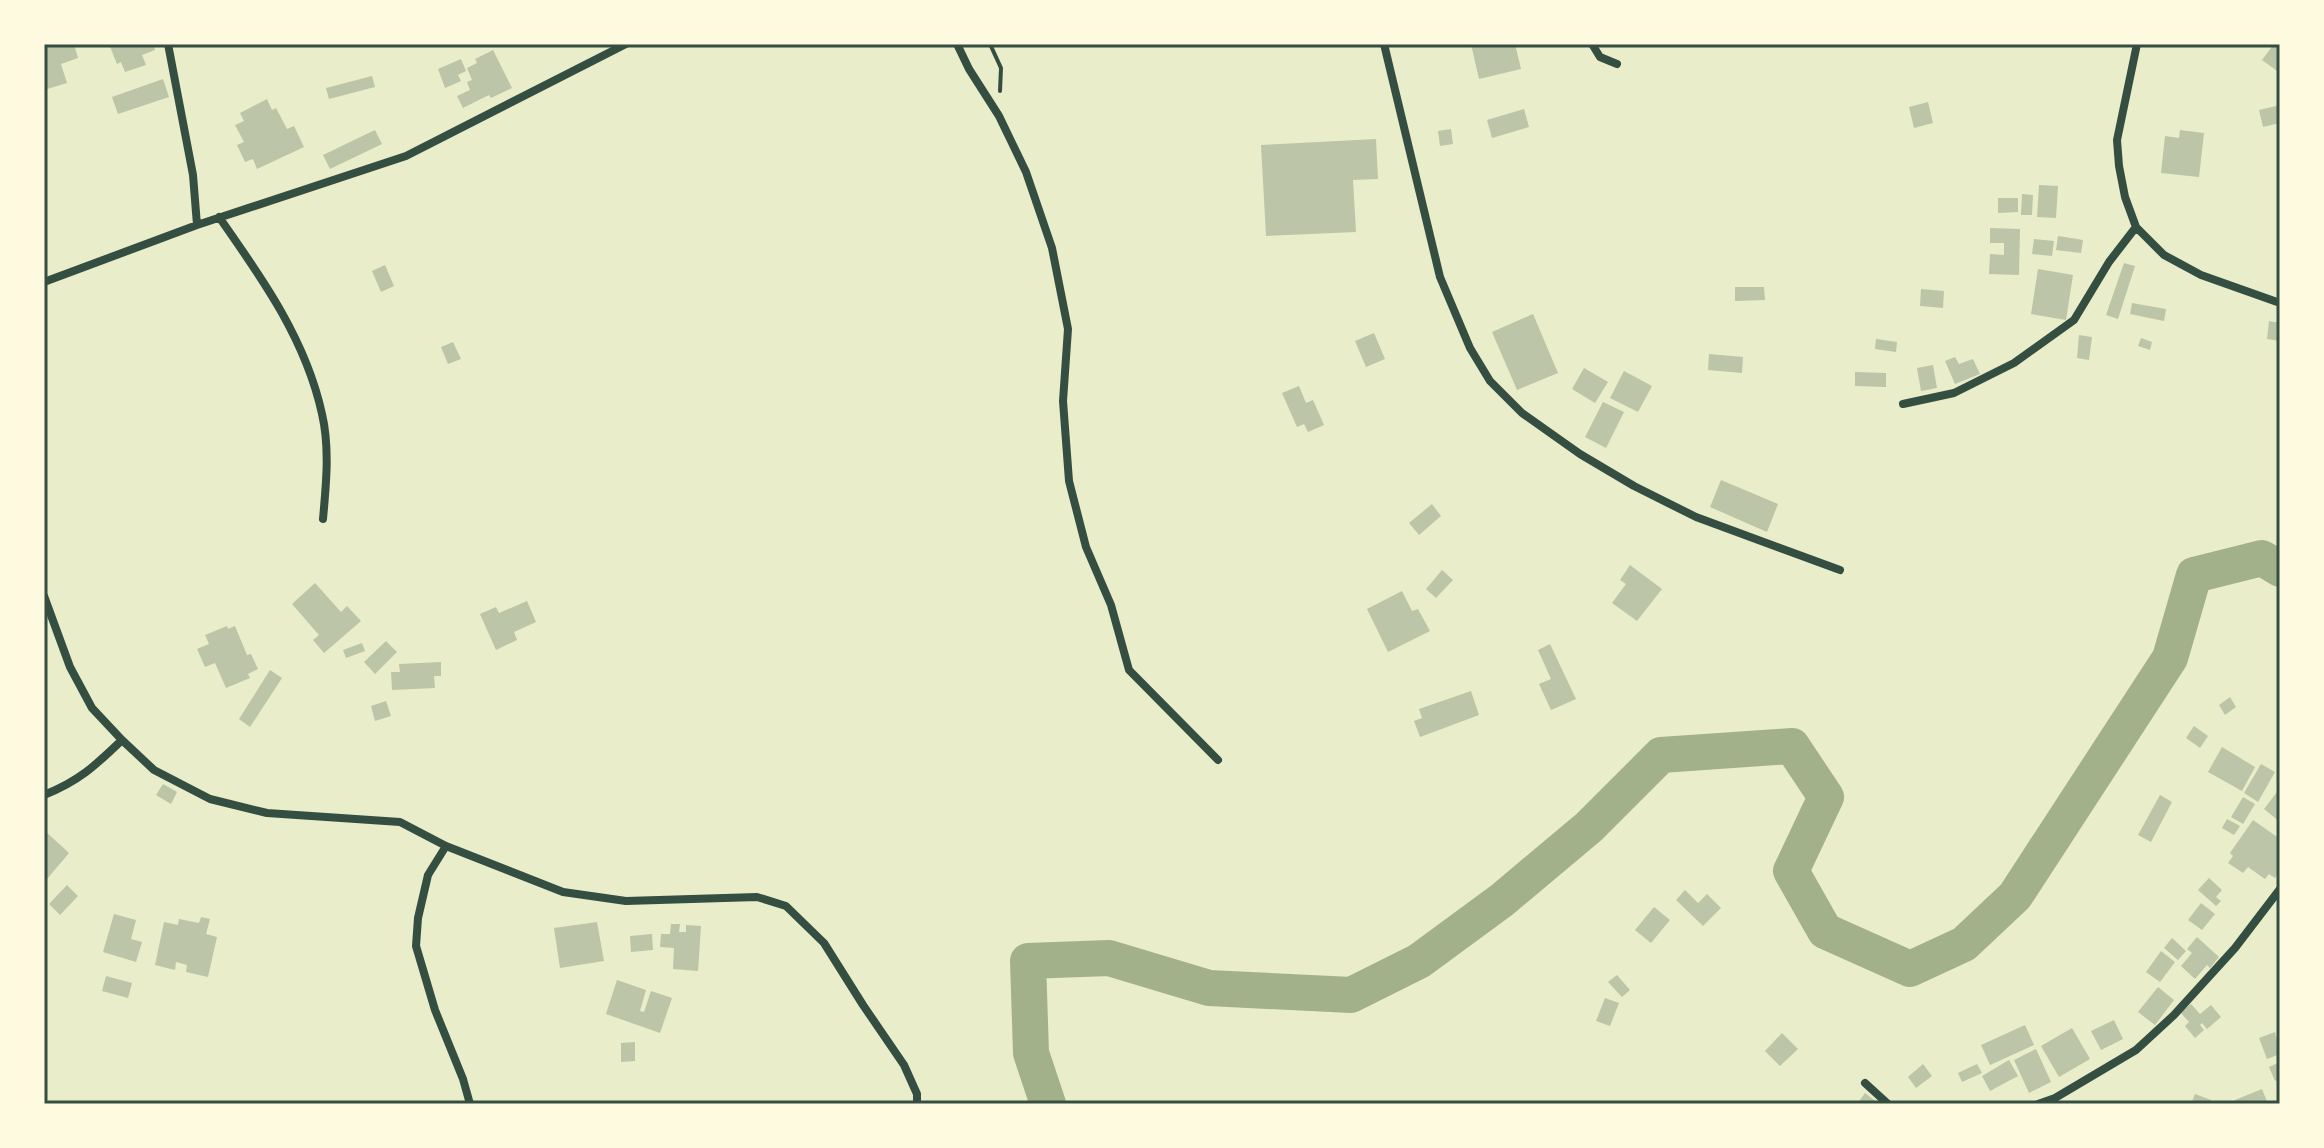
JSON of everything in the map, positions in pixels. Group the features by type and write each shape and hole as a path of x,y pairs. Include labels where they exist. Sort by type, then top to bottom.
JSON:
{"street":[{"path":"168,44 193,175 197,225"},
{"path":"44,282 219,217 406,156 626,44"},
{"path":"957,44 999,116 1026,172 1052,248 1068,329 1063,401 1069,481 1086,547 1111,605 1129,670 1218,760"},
{"path":"1384,44 1440,277 1470,348 1490,381 1522,413 1580,454 1634,486 1696,517 1840,570"},
{"path":"1592,44 1600,57 1617,64"},
{"path":"2137,44 2117,140 2125,197 2136,227 2164,255 2201,275 2280,303"},
{"path":"219,217 264,280 289,324 311,375 323,416 327,464 323,519"},
{"path":"1903,404 1954,393 2014,363 2074,320 2109,262 2136,227"},
{"path":"44,596 70,667 92,708 154,770 210,799 267,813 400,822 446,846 563,892 626,901 757,897 786,906 824,943 904,1065 917,1094 917,1104"},
{"path":"44,795 86,774 122,740"},
{"path":"446,846 428,875 418,918 416,946 435,1010 470,1104"},
{"path":"2038,1104 2055,1098 2136,1050 2174,1015 2225,959 2280,889"},
{"path":"1865,1083 1888,1104"}],"path":[{"path":"990,44 1001,68 999,116"}],"building":[{"path":"44,44 74,44 78,58 61,64 67,83 44,90"},
{"path":"109,44 153,44 155,50 142,55 146,65 125,72 121,62 117,64"},
{"path":"1471,44 1515,44 1521,69 1479,79"},
{"path":"2274,44 2280,44 2280,73 2262,60"},
{"path":"493,50 512,88 463,108 457,96 470,90 467,82 472,80 467,68 477,63 475,59"},
{"path":"461,59 466,71 458,75 461,81 445,88 438,69"},
{"path":"372,76 375,87 329,99 326,88"},
{"path":"163,79 169,97 118,114 112,97"},
{"path":"267,99 272,110 276,108 287,129 294,126 304,147 257,169 253,159 245,162 237,145 244,142 235,125 244,121 240,113"},
{"path":"1928,102 1933,123 1914,128 1909,107"},
{"path":"2280,105 2280,123 2263,127 2259,110"},
{"path":"1524,109 1529,127 1492,138 1487,120"},
{"path":"1451,129 1453,144 1440,146 1438,131"},
{"path":"375,130 382,144 330,169 323,155"},
{"path":"2180,130 2204,133 2199,177 2161,173 2165,136 2179,138"},
{"path":"1376,139 1378,179 1353,180 1356,232 1266,236 1261,145"},
{"path":"2039,185 2058,186 2056,218 2037,217"},
{"path":"2022,194 2033,195 2032,215 2021,215"},
{"path":"1998,198 2018,198 2018,212 1998,213"},
{"path":"1990,228 2020,229 2019,275 1989,274 1990,254 2004,255 2004,243 1990,243"},
{"path":"2058,236 2083,240 2081,253 2056,250"},
{"path":"2034,239 2054,241 2052,256 2032,254"},
{"path":"2124,263 2135,266 2118,319 2106,315"},
{"path":"385,265 394,286 381,292 372,271"},
{"path":"2038,269 2073,275 2066,320 2031,314"},
{"path":"1735,287 1764,287 1765,300 1735,301"},
{"path":"1921,289 1944,291 1943,308 1920,306"},
{"path":"2132,303 2166,309 2164,321 2130,314"},
{"path":"1533,314 1558,373 1517,390 1492,332"},
{"path":"2269,321 2280,323 2280,341 2267,339"},
{"path":"1374,333 1385,359 1366,367 1355,341"},
{"path":"2079,335 2092,337 2089,360 2077,358"},
{"path":"2141,338 2152,342 2150,350 2138,346"},
{"path":"1876,339 1897,342 1896,352 1875,349"},
{"path":"453,342 461,359 448,364 441,347"},
{"path":"1709,354 1743,357 1742,373 1708,370"},
{"path":"1955,357 1959,364 1973,359 1980,374 1955,384 1945,361"},
{"path":"1933,365 1937,388 1921,391 1917,368"},
{"path":"1584,368 1608,382 1595,403 1572,389"},
{"path":"1624,371 1652,386 1638,412 1610,398"},
{"path":"1855,372 1886,373 1886,387 1855,386"},
{"path":"1299,386 1306,403 1313,400 1324,425 1308,432 1304,424 1297,427 1282,393"},
{"path":"1603,402 1624,412 1606,448 1585,437"},
{"path":"1721,480 1778,504 1767,532 1710,507"},
{"path":"1432,504 1441,516 1419,535 1409,523"},
{"path":"1630,565 1662,589 1637,621 1612,603 1626,584 1620,580"},
{"path":"1442,570 1453,580 1436,598 1426,589"},
{"path":"315,583 341,612 347,606 361,621 324,653 313,640 319,635 292,604"},
{"path":"1402,591 1412,611 1418,609 1430,631 1388,652 1367,609"},
{"path":"527,601 536,622 514,632 517,640 496,650 480,614 496,607 499,613"},
{"path":"227,626 228,629 235,626 247,655 251,654 258,669 248,674 250,678 226,688 215,663 205,667 197,649 209,644 205,635"},
{"path":"386,641 397,652 375,674 364,662"},
{"path":"362,643 365,651 346,658 343,650"},
{"path":"1550,644 1576,699 1551,710 1539,684 1551,679 1538,650"},
{"path":"441,662 441,676 434,676 435,688 392,690 391,672 400,672 399,664"},
{"path":"270,670 282,678 250,727 239,719"},
{"path":"1471,691 1479,715 1420,737 1414,721 1422,718 1419,709"},
{"path":"2230,697 2236,707 2225,715 2219,705"},
{"path":"386,701 391,716 375,721 371,706"},
{"path":"2194,726 2208,736 2200,748 2186,738"},
{"path":"2222,747 2255,767 2242,791 2208,772"},
{"path":"2261,764 2275,772 2258,802 2244,793"},
{"path":"163,784 177,792 171,804 156,795"},
{"path":"2280,788 2280,822 2264,809"},
{"path":"2160,795 2172,802 2151,842 2138,835"},
{"path":"2243,797 2255,804 2243,824 2231,817"},
{"path":"2227,819 2240,826 2234,835 2222,828"},
{"path":"2253,820 2280,839 2280,871 2275,878 2269,874 2265,879 2248,867 2243,873 2228,863 2233,856 2230,853"},
{"path":"44,830 69,853 47,879 44,876"},
{"path":"2209,878 2222,890 2216,897 2221,901 2216,906 2198,890"},
{"path":"67,885 78,896 60,915 49,904"},
{"path":"1685,890 1698,903 1707,894 1721,908 1703,926 1676,900"},
{"path":"2201,903 2215,914 2202,930 2188,920"},
{"path":"1654,907 1670,920 1651,943 1635,930"},
{"path":"114,914 136,920 131,939 142,942 136,962 103,952"},
{"path":"201,917 210,919 206,934 217,937 208,977 186,972 187,965 176,962 175,970 155,965 164,922 178,925 179,919 199,923"},
{"path":"597,922 604,961 560,968 554,928"},
{"path":"671,924 680,924 679,932 686,932 686,925 701,926 698,971 673,969 674,948 660,947 661,934 670,934"},
{"path":"652,934 653,950 631,952 630,936"},
{"path":"2197,937 2219,957 2195,979 2181,966 2192,953 2187,949"},
{"path":"2172,938 2186,951 2178,960 2164,948"},
{"path":"2161,951 2175,962 2160,982 2146,972"},
{"path":"1617,975 1630,990 1622,997 1608,982"},
{"path":"106,976 132,983 128,998 102,991"},
{"path":"617,980 646,990 640,1011 644,1012 651,991 672,998 660,1033 606,1014"},
{"path":"2158,987 2174,1000 2155,1025 2138,1012"},
{"path":"1605,998 1619,1003 1610,1026 1596,1021"},
{"path":"2191,1004 2200,1014 2211,1005 2221,1017 2207,1029 2202,1023 2200,1025 2204,1030 2195,1038 2185,1026 2189,1022 2180,1012"},
{"path":"2114,1020 2123,1039 2101,1050 2091,1031"},
{"path":"2025,1025 2034,1045 1990,1065 1981,1045"},
{"path":"2072,1028 2090,1059 2059,1077 2041,1046"},
{"path":"2275,1032 2280,1054 2267,1059 2259,1038"},
{"path":"1782,1033 1798,1049 1780,1066 1765,1051"},
{"path":"635,1042 635,1061 621,1062 621,1043"},
{"path":"2036,1049 2051,1082 2029,1093 2014,1060"},
{"path":"2009,1060 2018,1076 1990,1091 1982,1076"},
{"path":"2280,1062 2280,1079 2275,1081 2269,1067"},
{"path":"1923,1064 1932,1076 1916,1088 1908,1077"},
{"path":"1977,1064 1982,1073 1962,1082 1958,1073"},
{"path":"2262,1089 2268,1104 2237,1104 2235,1100"},
{"path":"1865,1093 1879,1104 1857,1104"},
{"path":"2195,1094 2211,1100 2209,1104 2191,1104"}],"waterway":[{"path":"1048,1104 1031,1053 1028,961 1109,958 1209,988 1351,995 1419,961 1502,900 1589,827 1661,755 1792,746 1826,797 1791,871 1825,931 1910,969 1964,944 2015,896 2170,658 2194,575 2262,558 2280,569"}]}
